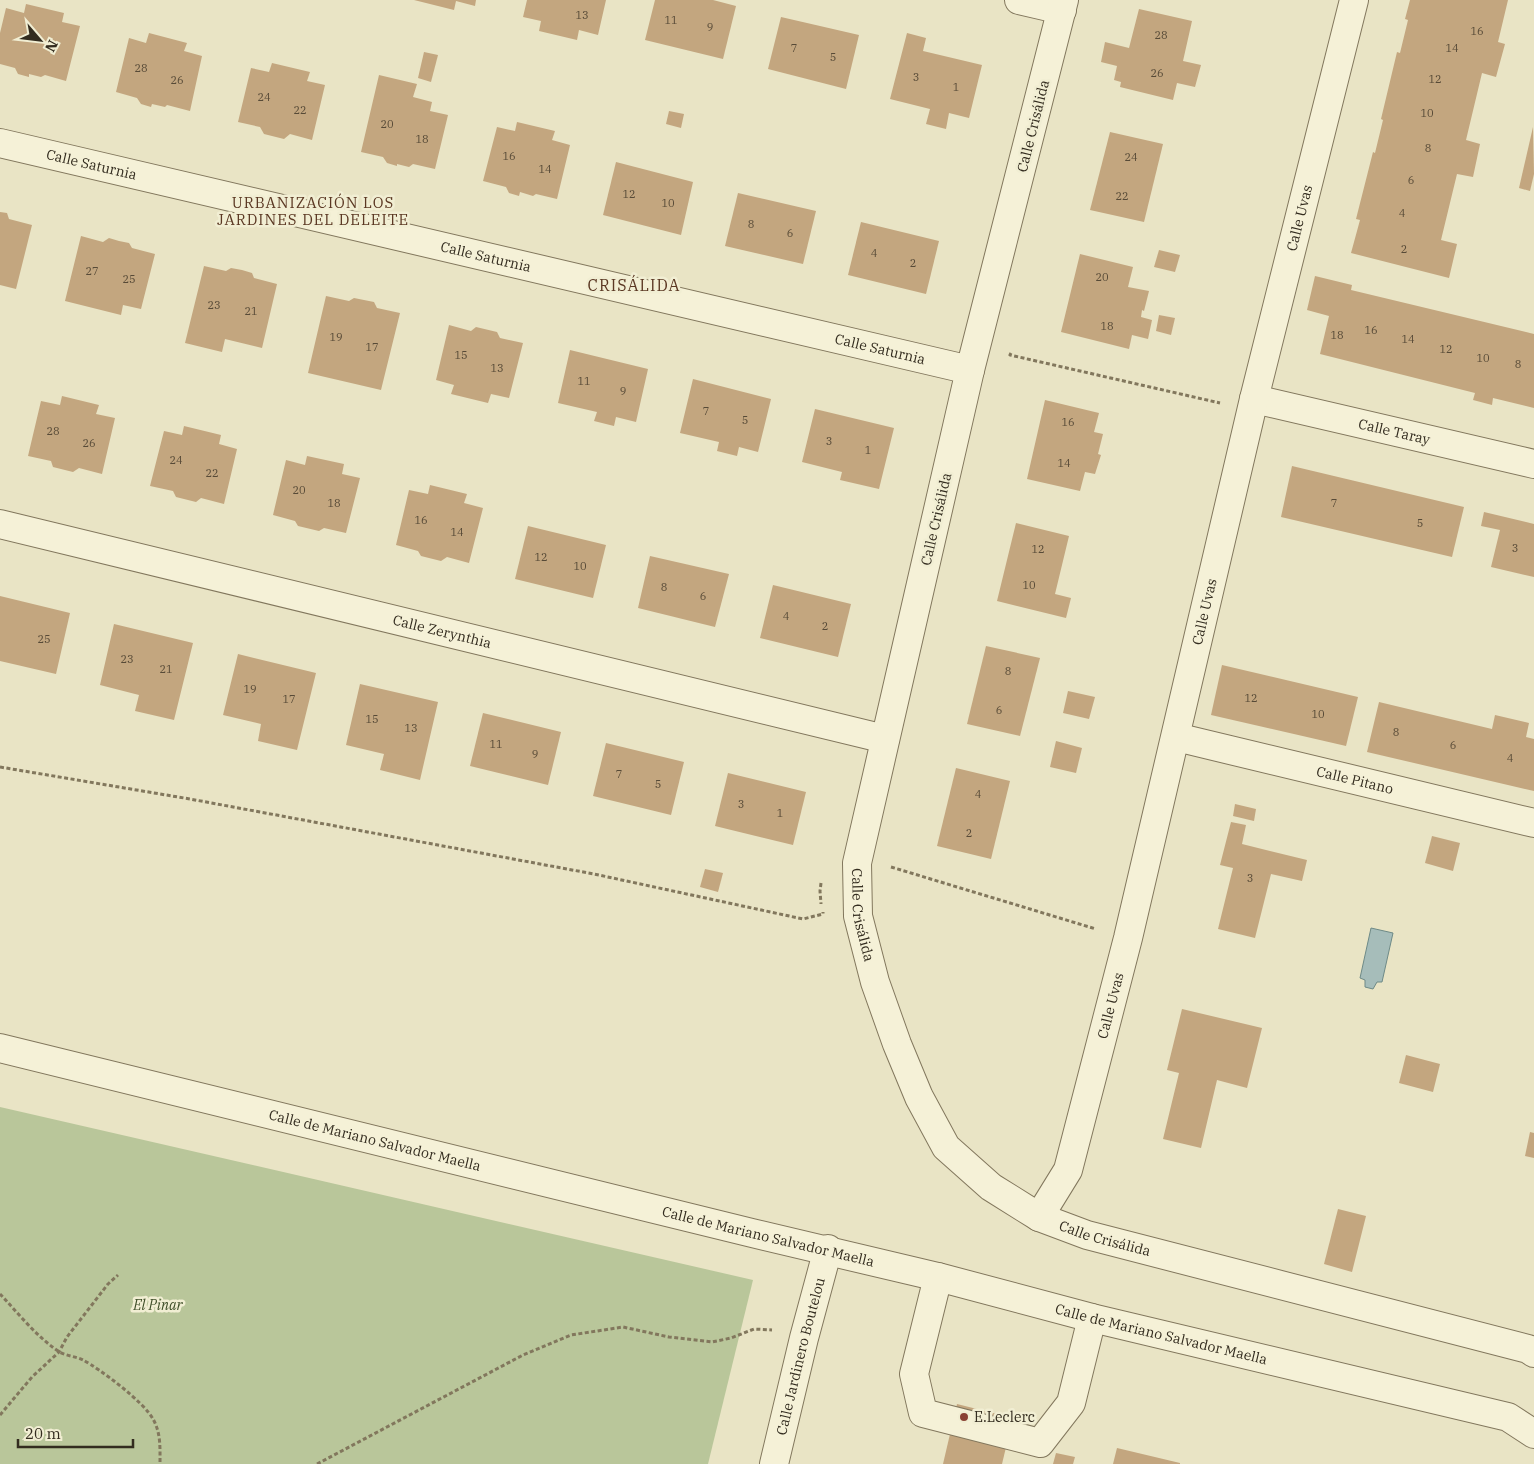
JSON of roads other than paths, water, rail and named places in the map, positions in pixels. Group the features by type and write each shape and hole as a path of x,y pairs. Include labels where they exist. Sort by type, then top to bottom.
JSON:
{"street":[{"path":"1019,0 1063,5"},
{"name":"Calle Uvas","path":"1039,1216 1068,1170 1128,938 1253,405 1354,0"},
{"name":"Calle Crisálida","path":"1063,5 970,370 857,863 858,916 875,982 897,1044 919,1097 946,1147 991,1187 1039,1216 1087,1235 1528,1349 1534,1353"},
{"name":"Calle Saturnia","path":"0,143 970,370"},
{"name":"Calle Taray","path":"1253,405 1534,464"},
{"name":"Calle Zerynthia","path":"0,524 886,739"},
{"name":"Calle Pitano","path":"1176,737 1534,823"},
{"name":"Calle de Mariano Salvador Maella","path":"0,1048 828,1249 1092,1318 1508,1418 1534,1434"},
{"name":"Calle Jardinero Boutelou","path":"774,1464 804,1338 828,1249"},
{"path":"938,1277 914,1374 923,1413 1040,1443 1071,1403 1092,1318"}],"water":[{"path":"1371,928 1393,933 1382,982 1377,982 1373,989 1365,987 1365,980 1360,978"}],"place":[{"name":"E.Leclerc","path":"964,1417"}],"district":[{"name":"URBANIZACIÓN LOS JARDINES DEL DELEITE","path":"313,212"},
{"name":"CRISÁLIDA","path":"634,285"}],"park label":[{"name":"El Pinar","path":"158,1305"}]}
